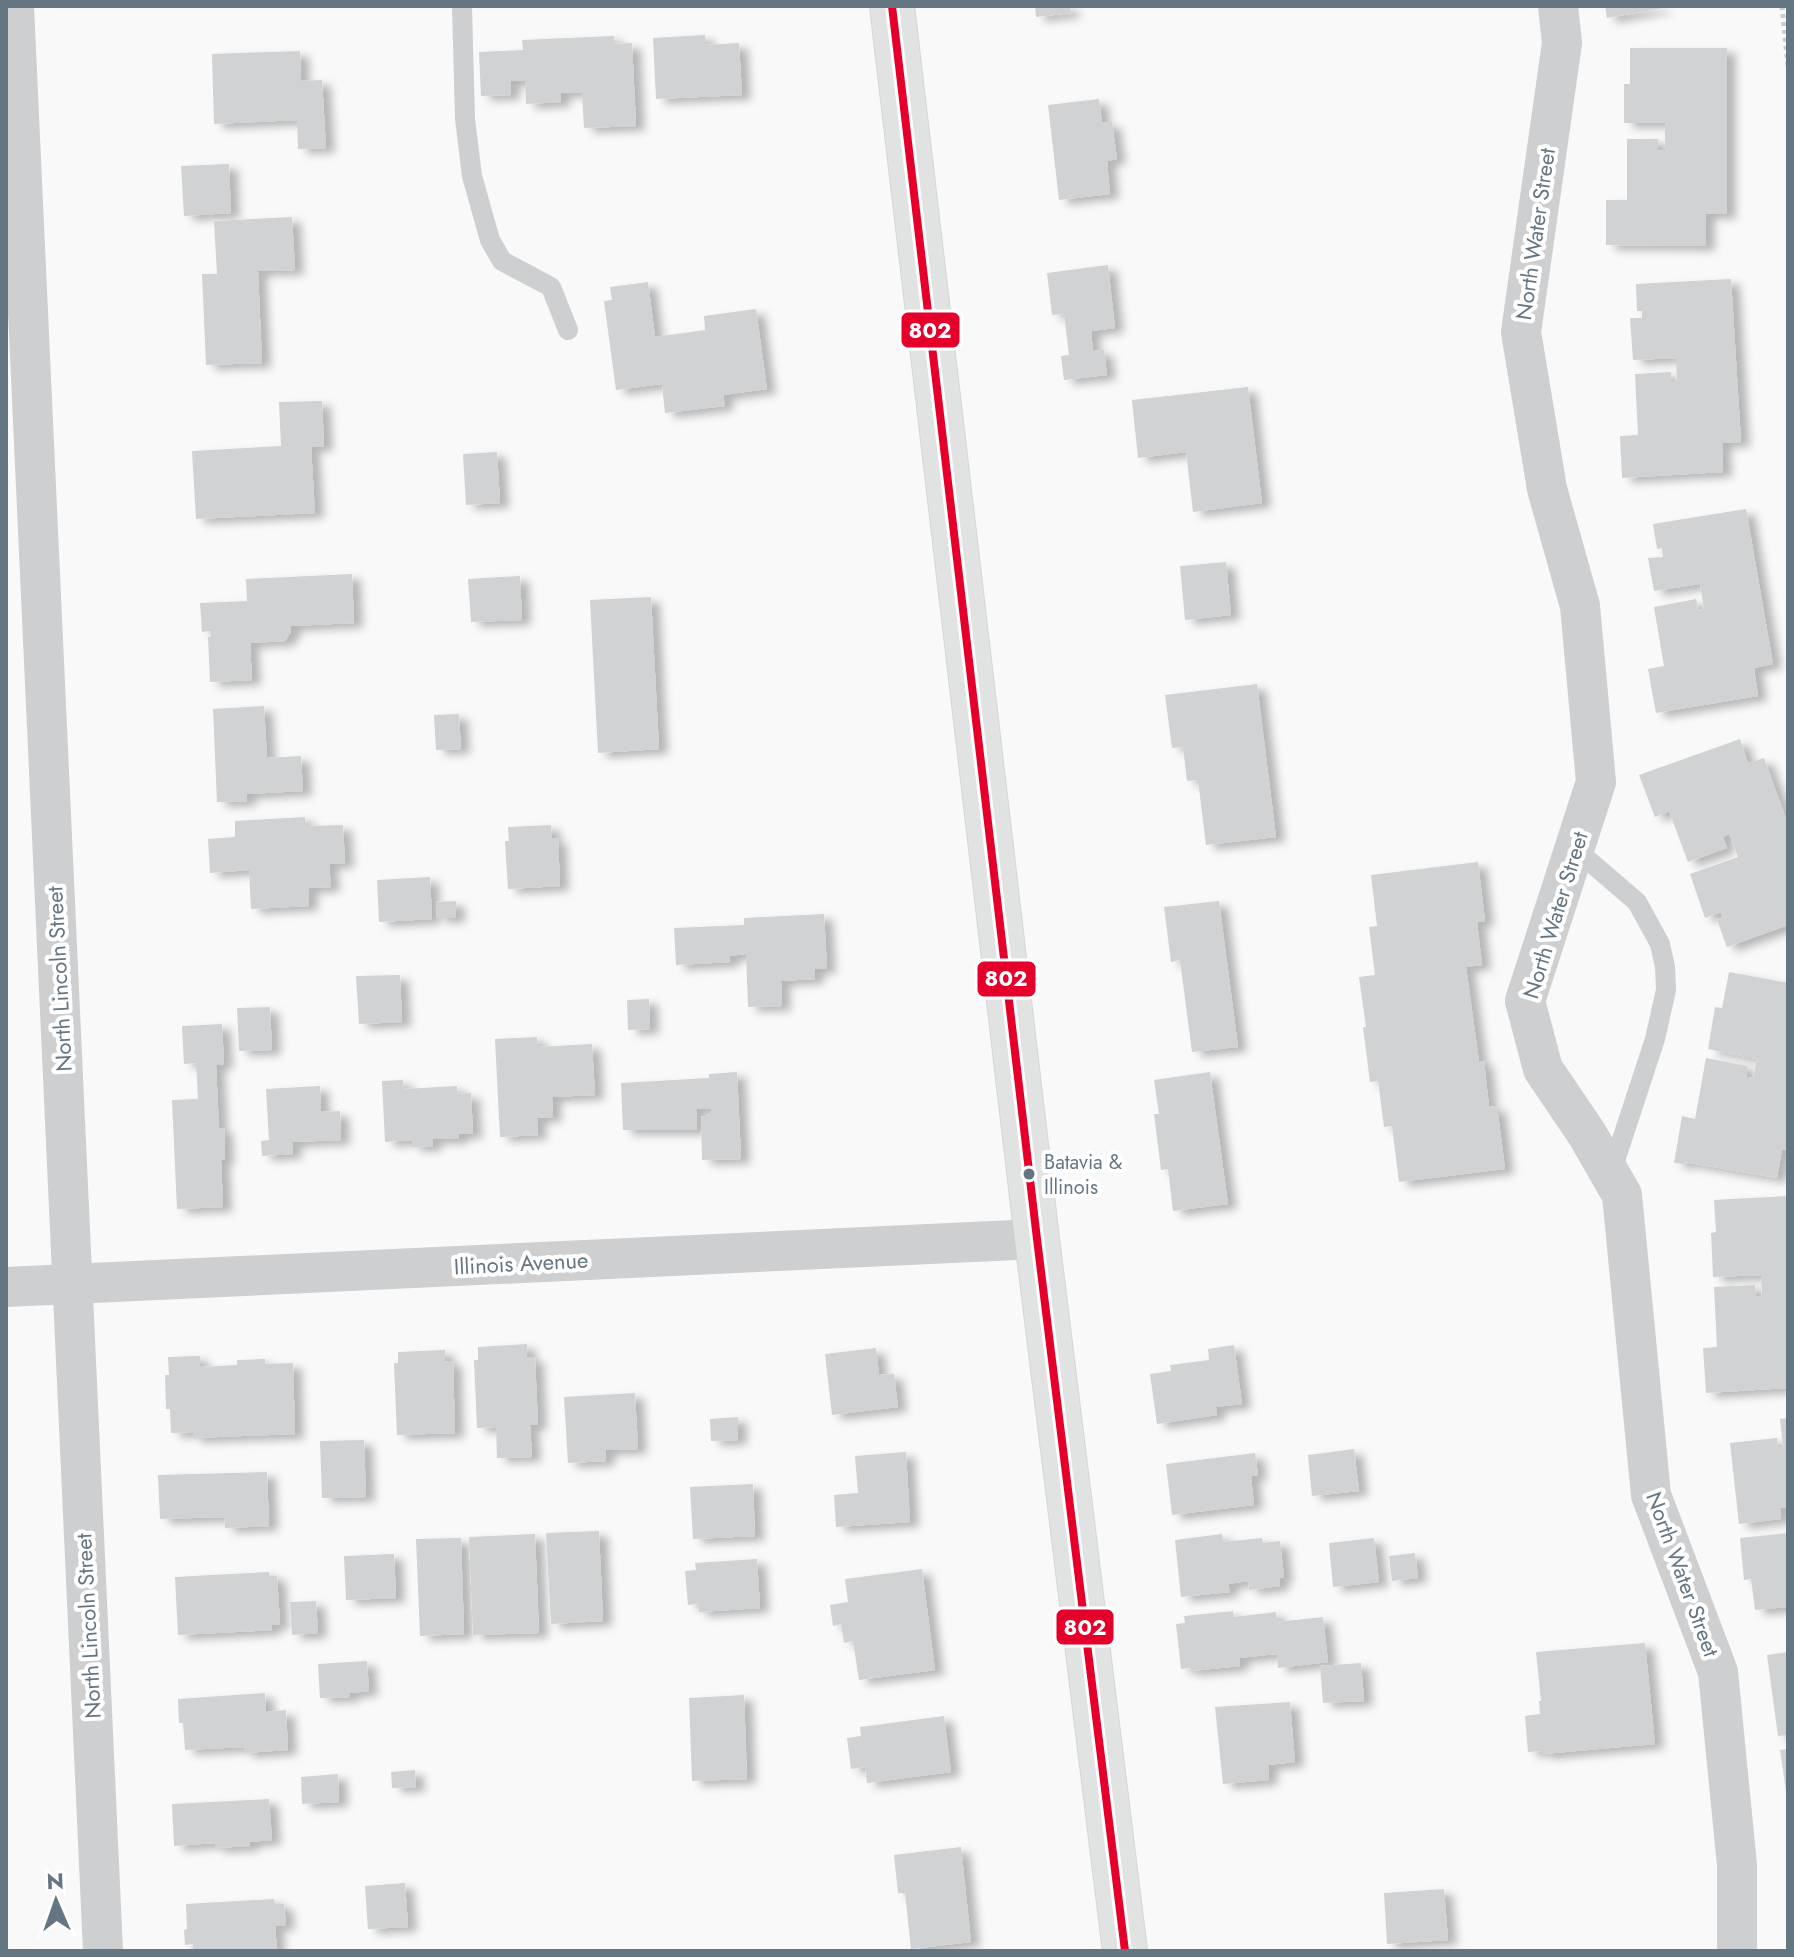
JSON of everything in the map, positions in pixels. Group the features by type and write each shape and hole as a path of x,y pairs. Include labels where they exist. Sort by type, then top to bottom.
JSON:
{"main road":[{"path":"892,6 1037,1239 1125,1951"}],"street":[{"name":"North Lincoln Street","path":"14,6 103,1951"},
{"name":"North Water Street","path":"1560,25 1521,332 1547,489 1580,606 1596,782 1525,1001 1543,1069 1587,1134 1622,1195 1651,1495 1718,1672 1737,1865 1737,1951"},
{"name":"Illinois Avenue","path":"6,1287 1037,1239"}],"lane":[{"path":"462,6 465,119 470,162 490,240 502,261 551,287 568,330"},
{"path":"1574,848 1637,902 1660,944 1665,967 1666,990 1655,1039 1611,1175"}],"path":[{"path":"1782,6 1788,66"}],"building":[{"path":"1035,6 1070,6 1071,13 1036,17"},
{"path":"1605,6 1663,6 1663,8 1607,18"},
{"path":"705,35 705,45 739,43 742,95 656,99 653,38"},
{"path":"614,36 614,44 632,43 636,126 584,128 582,92 561,93 561,102 526,104 525,81 511,81 511,95 481,96 479,52 523,50 522,40"},
{"path":"1630,48 1727,48 1727,214 1706,214 1706,246 1606,245 1606,200 1627,200 1627,139 1658,139 1658,150 1665,150 1665,123 1624,123 1624,84 1630,84"},
{"path":"300,51 301,81 322,80 326,148 298,149 297,120 214,124 212,54"},
{"path":"1099,99 1102,123 1112,122 1117,159 1107,161 1110,194 1059,200 1048,105"},
{"path":"229,164 231,213 184,216 181,166"},
{"path":"292,217 295,270 258,271 262,363 206,365 202,274 217,274 214,221"},
{"path":"1108,265 1115,328 1091,331 1093,351 1104,350 1107,375 1064,380 1061,356 1069,355 1064,314 1052,315 1047,273"},
{"path":"1731,279 1741,442 1722,443 1723,472 1622,478 1620,436 1638,435 1635,374 1671,372 1671,381 1677,381 1676,358 1633,360 1630,318 1642,318 1642,311 1637,311 1636,284"},
{"path":"648,282 655,337 705,330 704,316 756,309 767,389 723,395 725,406 665,413 662,384 616,390 604,301 612,300 610,287"},
{"path":"1248,387 1262,503 1193,512 1186,452 1138,458 1132,400"},
{"path":"322,401 324,446 311,447 315,513 196,519 192,451 281,446 279,402"},
{"path":"497,452 500,503 466,505 463,454"},
{"path":"1746,509 1773,664 1754,668 1758,696 1656,713 1648,669 1664,666 1654,607 1696,599 1698,610 1704,609 1700,584 1654,591 1648,558 1663,557 1662,548 1657,549 1653,524"},
{"path":"1226,562 1231,615 1185,620 1180,566"},
{"path":"352,574 354,623 291,626 285,641 250,643 252,680 210,682 208,637 211,637 210,631 202,632 200,603 247,601 246,579"},
{"path":"520,576 522,620 471,622 468,579"},
{"path":"651,597 659,749 598,753 590,600"},
{"path":"1257,684 1276,837 1206,845 1198,780 1187,781 1183,747 1172,748 1165,695"},
{"path":"264,706 267,758 301,756 303,791 247,794 247,801 217,802 213,709"},
{"path":"459,714 461,749 436,750 434,715"},
{"path":"1740,739 1748,763 1764,758 1788,824 1788,925 1727,947 1717,920 1723,918 1721,912 1705,918 1690,874 1738,857 1729,834 1723,837 1727,848 1688,862 1669,811 1655,817 1639,775"},
{"path":"305,817 306,826 343,825 345,863 329,864 331,887 309,888 309,906 251,909 249,870 210,873 208,839 235,837 235,821"},
{"path":"551,825 552,839 558,838 560,886 508,889 505,841 509,841 508,827"},
{"path":"1478,862 1485,921 1477,922 1482,965 1466,967 1479,1061 1484,1061 1489,1107 1497,1106 1505,1169 1399,1182 1392,1126 1384,1127 1378,1081 1370,1082 1363,1027 1366,1027 1359,977 1375,975 1369,927 1377,926 1371,875"},
{"path":"430,877 432,919 379,922 377,880"},
{"path":"456,901 456,918 437,918 436,902"},
{"path":"1219,901 1238,1047 1192,1052 1180,960 1171,962 1164,907"},
{"path":"824,914 827,969 815,969 815,979 781,981 782,1006 748,1007 746,954 730,956 730,962 676,965 674,928 744,925 744,918"},
{"path":"1729,972 1788,983 1788,1151 1782,1149 1777,1178 1684,1162 1674,1163 1682,1116 1695,1119 1706,1058 1747,1066 1746,1077 1753,1078 1757,1059 1708,1049 1715,1007 1722,1008"},
{"path":"400,975 402,1022 359,1024 356,976"},
{"path":"649,999 650,1029 628,1030 627,1000"},
{"path":"270,1007 272,1050 239,1051 237,1008"},
{"path":"222,1024 224,1064 216,1065 219,1129 224,1128 225,1160 221,1160 223,1207 177,1209 172,1100 198,1099 196,1063 184,1064 182,1026"},
{"path":"537,1037 538,1047 592,1044 595,1095 552,1097 553,1117 537,1118 538,1135 500,1137 495,1039"},
{"path":"737,1072 741,1159 702,1160 701,1117 711,1115 711,1109 696,1109 697,1130 623,1130 621,1083 709,1078 709,1074"},
{"path":"1210,1072 1228,1204 1173,1211 1168,1169 1161,1170 1154,1114 1159,1114 1154,1080"},
{"path":"403,1080 404,1089 457,1086 457,1094 471,1093 473,1134 459,1134 459,1139 432,1139 433,1146 412,1147 412,1140 385,1142 382,1081"},
{"path":"320,1086 321,1112 340,1111 341,1140 292,1142 293,1154 262,1156 261,1141 269,1140 266,1089"},
{"path":"1788,1196 1788,1388 1706,1393 1703,1348 1717,1347 1714,1287 1755,1285 1756,1297 1762,1296 1761,1275 1713,1277 1711,1233 1716,1232 1714,1200"},
{"path":"527,1344 527,1357 535,1357 538,1425 530,1425 532,1457 497,1458 496,1427 477,1428 474,1360 478,1360 478,1347"},
{"path":"1234,1345 1242,1404 1216,1407 1217,1415 1157,1424 1150,1374 1171,1371 1170,1365 1209,1360 1208,1349"},
{"path":"876,1348 879,1375 894,1374 898,1407 832,1415 825,1354"},
{"path":"445,1350 445,1361 453,1361 455,1433 397,1435 394,1363 398,1363 398,1352"},
{"path":"200,1356 200,1367 237,1365 237,1360 265,1359 265,1364 293,1363 295,1434 193,1438 193,1432 171,1433 170,1409 166,1409 168,1357"},
{"path":"635,1393 638,1449 606,1450 606,1461 568,1463 564,1397"},
{"path":"738,1417 738,1440 711,1441 710,1419"},
{"path":"1788,1418 1788,1507 1780,1508 1781,1519 1739,1524 1730,1443 1777,1438 1778,1448 1783,1447 1780,1419"},
{"path":"364,1440 366,1497 322,1498 320,1441"},
{"path":"1354,1449 1359,1491 1312,1496 1308,1455"},
{"path":"906,1452 910,1522 836,1527 834,1495 858,1493 855,1456"},
{"path":"1255,1453 1258,1475 1251,1476 1254,1505 1172,1515 1166,1464"},
{"path":"267,1472 269,1526 225,1528 224,1517 160,1519 158,1475"},
{"path":"753,1484 755,1536 693,1539 690,1487"},
{"path":"599,1531 603,1621 551,1624 546,1533"},
{"path":"1788,1533 1788,1607 1755,1610 1751,1579 1744,1580 1740,1538"},
{"path":"535,1534 539,1633 473,1635 469,1537"},
{"path":"1222,1534 1223,1542 1262,1538 1263,1543 1280,1541 1284,1577 1279,1578 1280,1586 1249,1590 1248,1581 1228,1584 1230,1592 1181,1597 1175,1540"},
{"path":"461,1538 464,1634 420,1636 416,1539"},
{"path":"1374,1538 1379,1582 1333,1587 1329,1543"},
{"path":"1415,1553 1418,1578 1392,1581 1389,1556"},
{"path":"394,1554 396,1598 346,1600 344,1556"},
{"path":"757,1559 760,1608 699,1612 698,1604 688,1605 685,1571 696,1570 695,1563"},
{"path":"922,1569 935,1670 859,1680 853,1641 844,1643 841,1624 833,1626 830,1605 848,1602 845,1579"},
{"path":"269,1572 269,1576 277,1576 280,1624 271,1625 272,1630 178,1635 175,1577"},
{"path":"316,1601 318,1633 292,1635 290,1602"},
{"path":"1233,1611 1234,1617 1276,1612 1277,1622 1323,1617 1328,1662 1278,1668 1277,1654 1239,1658 1240,1666 1191,1671 1190,1668 1181,1669 1176,1624 1185,1623 1184,1616"},
{"path":"1645,1643 1655,1744 1543,1754 1542,1751 1528,1752 1525,1716 1540,1714 1536,1652"},
{"path":"1788,1652 1788,1735 1778,1736 1767,1655"},
{"path":"367,1661 369,1691 350,1693 350,1697 320,1698 318,1664"},
{"path":"1361,1663 1364,1701 1323,1703 1320,1666"},
{"path":"265,1693 266,1712 286,1710 288,1750 244,1753 244,1747 185,1750 178,1699"},
{"path":"744,1695 747,1779 692,1781 689,1698"},
{"path":"1290,1702 1295,1762 1268,1765 1269,1780 1223,1784 1215,1707"},
{"path":"944,1716 951,1772 867,1783 865,1767 851,1769 847,1738 861,1736 860,1727"},
{"path":"1788,1749 1788,1791 1786,1791 1780,1750"},
{"path":"415,1770 416,1787 392,1788 391,1772"},
{"path":"338,1774 339,1802 302,1804 301,1777"},
{"path":"269,1799 272,1840 250,1842 250,1846 215,1848 215,1843 174,1846 172,1804"},
{"path":"961,1847 971,1942 911,1949 905,1893 898,1893 894,1855"},
{"path":"405,1883 408,1927 368,1929 365,1886"},
{"path":"1444,1889 1448,1940 1387,1944 1384,1893"},
{"path":"274,1899 275,1904 284,1904 286,1925 275,1926 277,1950 193,1951 193,1944 185,1945 186,1904"}],"transit line":[{"name":"802","path":"892,6 1037,1239 1125,1951"}],"place":[{"name":"Batavia & Illinois","path":"1029,1174"}]}
